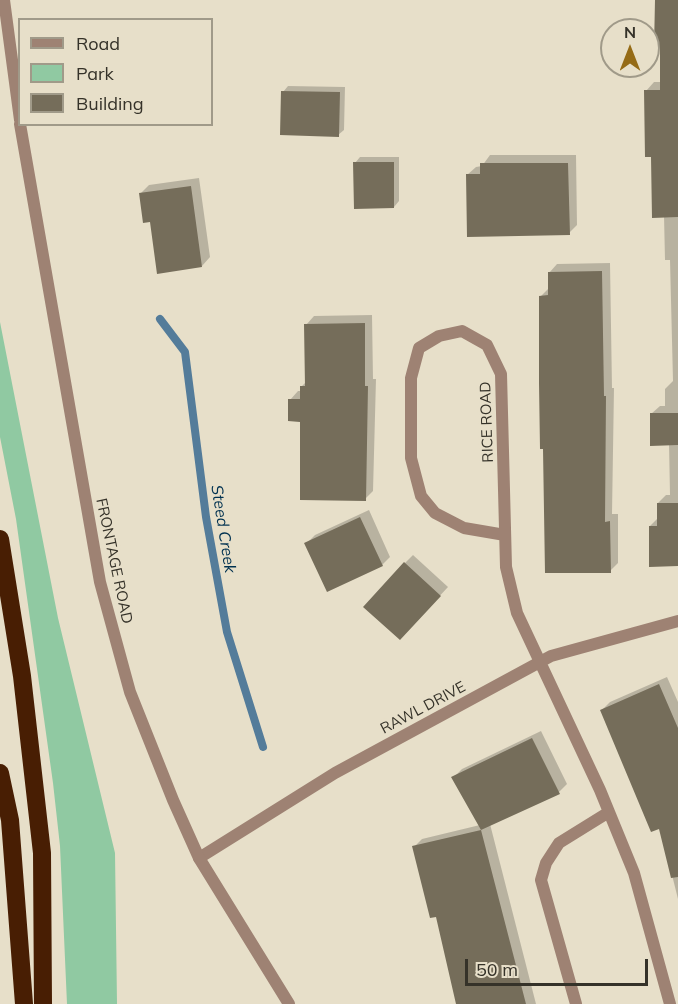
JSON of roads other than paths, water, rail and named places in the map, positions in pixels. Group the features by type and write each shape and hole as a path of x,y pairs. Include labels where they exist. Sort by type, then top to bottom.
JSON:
{"highway":[{"path":"0,539 22,676 42,853 43,1004"},
{"path":"0,773 10,820 24,1004"}],"street":[{"name":"FRONTAGE ROAD","path":"4,0 18,107"},
{"name":"FRONTAGE ROAD","path":"21,126 100,582 130,692 199,858 289,1004"},
{"name":"RICE ROAD","path":"505,535 464,528 435,513 421,496 411,458 411,378 419,348 439,336 462,331 487,345 501,374 506,567 517,613 609,812 634,873 670,1004"},
{"name":"RAWL DRIVE","path":"199,858 335,772 551,656 678,621"},
{"path":"576,1004 541,880 546,863 559,843 609,812"}],"waterway":[{"name":"Steed Creek","path":"160,319 185,352 206,517 227,632 263,747"}]}
